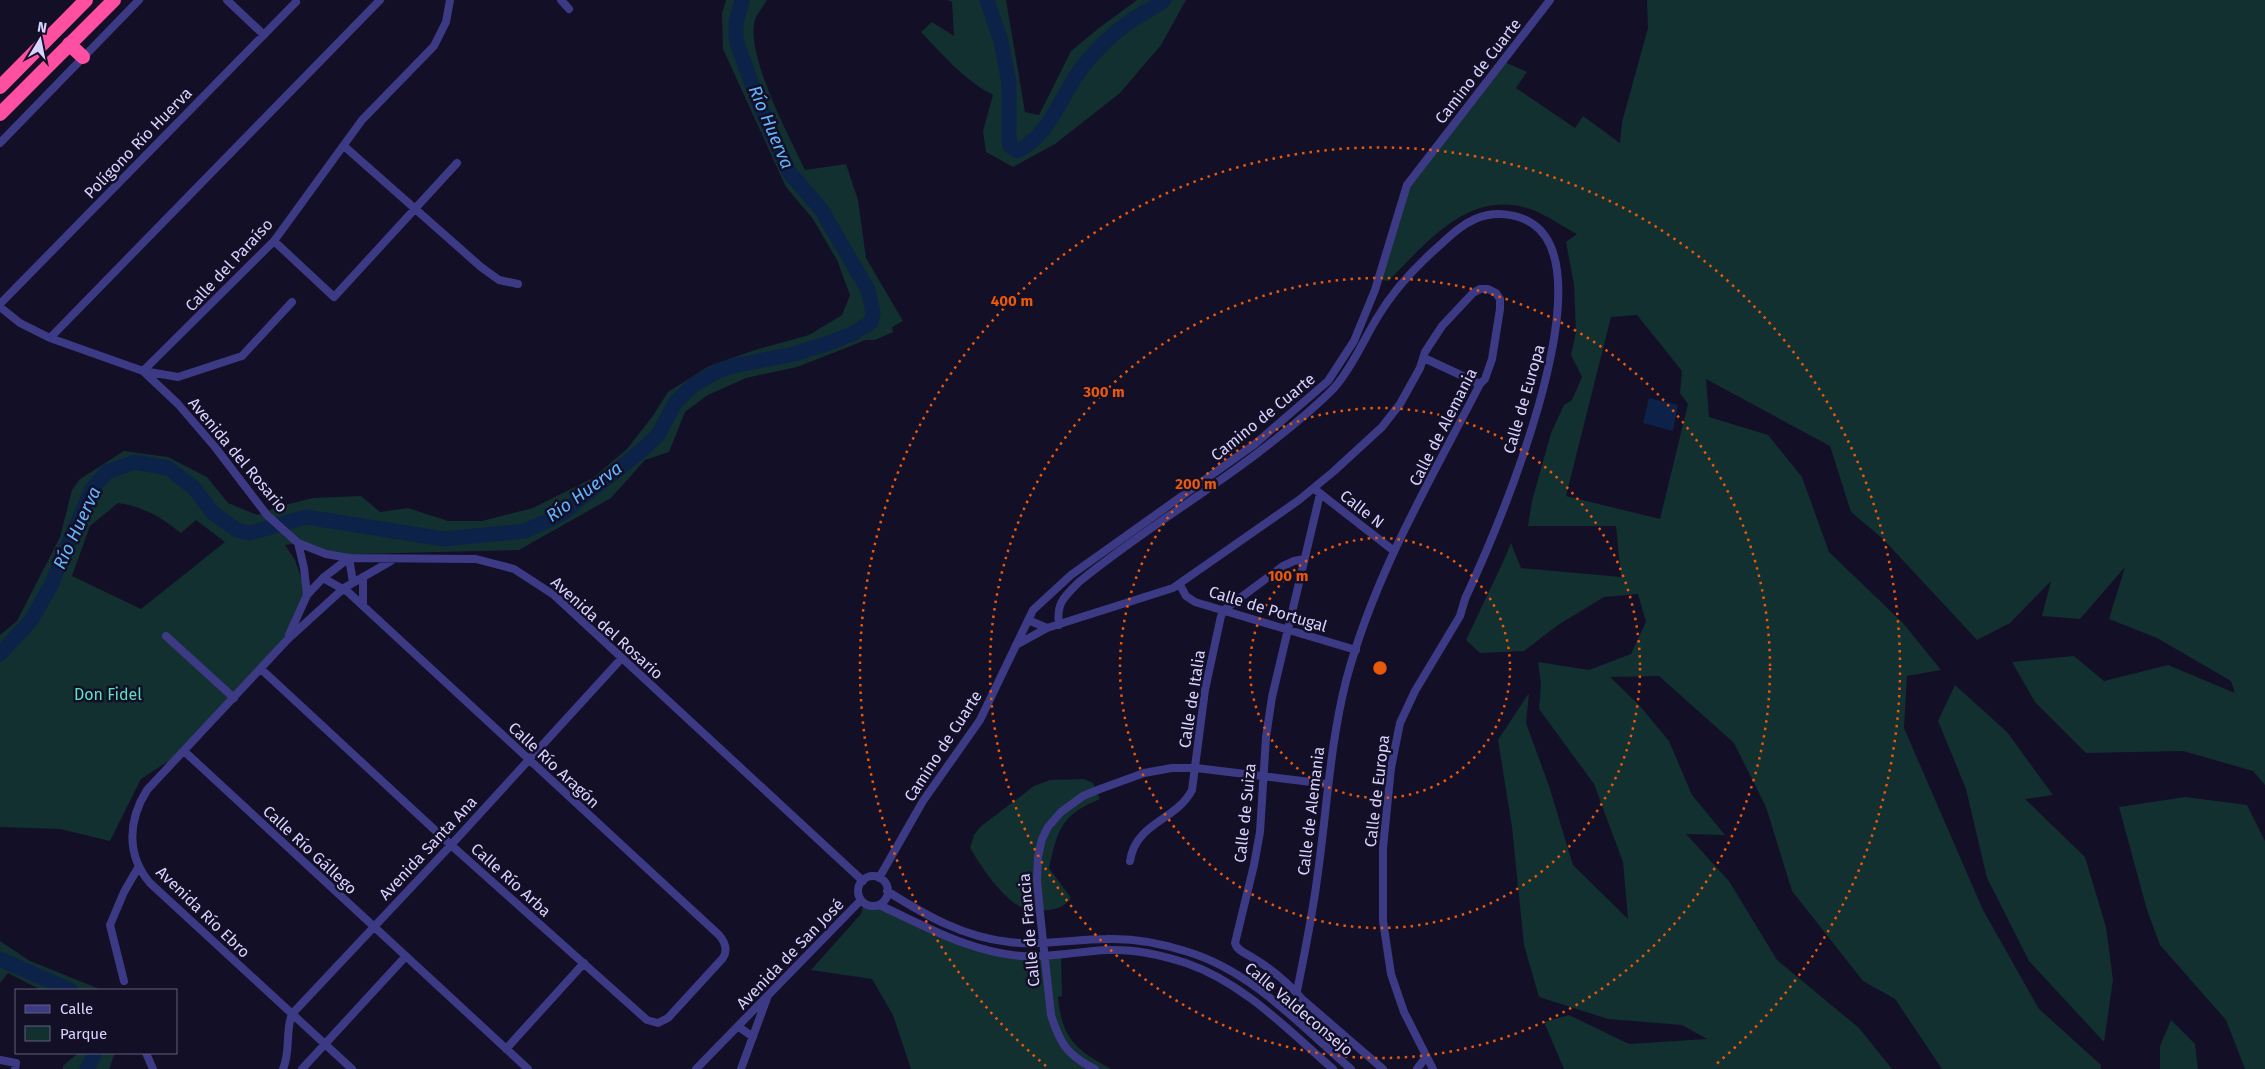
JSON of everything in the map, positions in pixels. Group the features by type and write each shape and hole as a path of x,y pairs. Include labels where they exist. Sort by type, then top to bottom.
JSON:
{"highway":[{"path":"0,87 86,0"},
{"path":"0,114 114,0"},
{"path":"69,44 83,57"}],"street":[{"path":"0,143 139,0"},
{"path":"226,0 264,35"},
{"path":"50,338 380,0"},
{"name":"Calle del Paraíso","path":"143,371 274,241 362,120 434,46 446,22 449,0"},
{"path":"561,0 569,9"},
{"name":"Camino de Cuarte","path":"879,878 923,801 980,720 1033,610 1072,575 1255,444 1328,382 1354,341 1365,316 1375,290 1407,185 1550,0"},
{"name":"Polígono Río Huerva","path":"0,306 296,2"},
{"path":"344,146 415,210 499,280 518,284"},
{"path":"274,241 334,297 457,163"},
{"name":"Calle de Europa","path":"1059,625 1058,609 1060,603 1079,582 1222,480 1284,433 1324,398 1347,372 1378,317 1395,292 1419,264 1454,232 1475,219 1501,214 1521,217 1537,227 1547,238 1552,250 1557,275 1556,326 1547,376 1508,498 1460,616 1415,691 1400,724 1391,768 1382,864 1383,921 1388,957 1394,988 1433,1069"},
{"name":"Calle de Alemania","path":"1016,645 1047,628 1164,592 1180,585 1317,491 1382,426 1400,404 1424,358 1425,352 1442,326 1462,304 1480,289 1488,289 1496,293 1500,299 1500,309 1492,359 1485,380 1480,384 1394,551 1375,593 1356,650 1337,719 1327,784 1313,912 1297,991"},
{"path":"143,371 178,377 242,356 292,302"},
{"name":"Avenida del Rosario","path":"0,306 20,323 50,338 143,371 178,404 215,447 267,514 298,543 326,554 349,558 393,560 476,559 514,569 554,595 863,881"},
{"path":"1424,358 1480,384"},
{"name":"Calle N","path":"1317,491 1394,551"},
{"name":"Calle de Suiza","path":"1317,491 1304,560 1272,697 1263,777 1260,832 1235,943 1238,949 1269,969 1297,991 1302,999 1383,1069"},
{"path":"298,543 307,595"},
{"path":"349,558 353,582"},
{"name":"Avenida Río Ebro","path":"288,639 307,595 323,578 349,558"},
{"name":"Avenida Río Ebro","path":"352,1069 150,883 139,866 132,841 133,823 136,811 147,790 288,639 344,588 393,560"},
{"path":"1224,610 1283,566 1294,560 1304,560"},
{"path":"363,576 363,605"},
{"name":"Calle Río Aragón","path":"323,578 344,588 363,605 528,760 719,935 725,945 726,952 722,958 668,1018 658,1023"},
{"name":"Calle de Portugal","path":"1180,585 1190,600 1356,650"},
{"name":"Calle de Italia","path":"1130,861 1133,846 1141,835 1177,809 1189,797 1194,783 1205,690 1212,652 1224,610"},
{"path":"1028,620 1047,628"},
{"path":"1023,628 1037,634"},
{"path":"166,636 234,698"},
{"name":"Avenida Santa Ana","path":"292,1014 451,845 621,659"},
{"name":"Calle Río Arba","path":"261,669 451,845 644,1018 650,1022 658,1023"},
{"name":"Calle Río Gállego","path":"184,751 372,927 528,1069"},
{"name":"Calle de Francia","path":"1095,1069 1079,1061 1066,1050 1057,1036 1051,1015 1040,918 1037,880 1038,857 1042,839 1048,827 1060,812 1083,796 1144,773 1172,768 1196,768 1327,784"},
{"path":"124,982 110,925 124,892 139,866"},
{"path":"870,877 879,878 885,883 888,891 885,899 879,905 869,906 861,900 858,888 863,881 870,877"},
{"name":"Calle Valdeconsejo","path":"888,891 936,920 957,930 990,939 1027,943 1110,938 1135,940 1162,944 1211,960 1255,986 1350,1069"},
{"name":"Avenida de San José","path":"696,1069 861,900"},
{"name":"Calle Valdeconsejo","path":"879,905 933,932 991,951 1022,956 1109,950 1147,953 1186,963 1218,976 1265,1009 1333,1069"},
{"path":"302,1069 406,956"},
{"path":"506,1049 584,963"},
{"path":"741,1069 768,994"},
{"path":"283,1069 288,1055 289,1025 292,1014"},
{"name":"Avenida de San José","path":"739,1027 754,1037"},
{"path":"146,1054 153,1069"},
{"path":"1417,1069 1426,1057"},
{"name":"Calle de Europa","path":"1425,1069 1426,1057"},
{"path":"0,1060 16,1062 15,1069"}],"green space":[{"name":"Don Fidel","path":"726,0 767,0 756,17 754,35 756,53 770,95 805,170 846,164 858,200 866,258 903,321 892,327 893,332 875,340 866,340 797,367 746,378 708,395 685,412 669,452 645,460 611,498 519,550 360,554 349,558 298,543 285,545 295,560 307,595 288,639 184,751 141,779 110,841 60,829 0,827 0,635 17,621 60,537 72,490 80,479 124,451 168,457 207,477 228,503 257,515 281,506 313,498 361,496 380,512 408,508 448,521 482,521 533,508 593,478 627,449 652,417 668,392 709,366 755,350 809,335 842,315 850,295 837,260 813,219 786,187 723,49 722,13","holes":["118,503 136,507 152,514 181,533 196,520 225,542 141,609 72,576 90,526"]},
{"path":"948,0 1006,0 1025,112 1039,115 1071,51 1099,28 1137,0 1186,0 1161,45 1120,93 1055,144 1013,167 986,152 983,131 993,95 963,75 921,32 932,22 954,36 952,2"},
{"path":"1647,0 2265,0 2265,785 2253,771 2183,751 2086,753 2035,702 2012,662 2074,656 2104,681 2168,665 2235,693 2231,681 2157,638 2109,619 2125,567 2080,619 2042,616 2051,581 2010,623 1977,640 1883,539 1851,512 1830,446 1706,379 1709,417 1768,435 1802,477 1829,552 1903,623 1941,670 1907,676 1904,728 1983,910 2039,1009 2101,1065 2101,1069 1942,1069 1895,999 1863,981 1792,891 1766,807 1734,743 1659,676 1610,677 1640,706 1669,741 1692,795 1725,835 1686,834 1729,881 1777,960 1859,1028 1892,1069 1564,1069 1544,1022 1569,1015 1629,1044 1707,1039 1682,1025 1608,1019 1539,997 1524,945 1512,827 1498,740 1529,693 1526,723 1549,786 1573,865 1628,919 1623,862 1594,784 1539,709 1541,684 1538,662 1589,670 1631,654 1646,622 1638,594 1604,597 1558,625 1524,651 1480,653 1466,640 1511,543 1521,568 1621,577 1616,526 1528,526 1532,501 1551,433 1564,405 1572,400 1582,377 1571,355 1576,332 1574,285 1566,242 1577,234 1533,210 1510,205 1490,206 1470,212 1452,222 1435,235 1388,281 1377,279 1407,185 1502,61 1527,72 1516,88 1575,128 1583,116 1620,143 1622,122 1648,28","holes":["1637,315 1682,371 1680,393 1688,404 1660,519 1566,496 1611,317"]},
{"path":"1955,685 2007,732 2053,795 2025,799 2085,857 2106,927 2113,980 2104,1042 2029,961 1987,878 1966,789 1938,721"},
{"path":"1084,779 1093,783 1100,799 1077,811 1063,825 1055,843 1049,868 1071,898 1064,905 1052,910 1034,911 1023,908 1013,902 996,886 981,866 970,848 974,835 980,827 1034,786 1050,780"},
{"path":"2185,797 2247,805 2265,841 2265,1069 2245,1069 2226,1020 2160,945 2147,910 2119,807"},
{"path":"864,903 874,906 879,905 991,951 1061,954 1062,996 1058,997 1067,1033 1080,1049 1111,1069 911,1069 893,1015 872,979 811,970 861,914"},
{"path":"0,941 30,961 100,989 39,989 8,973 0,983"},
{"path":"2171,1020 2195,1044 2198,1069 2160,1069 2160,1046"},
{"path":"77,1054 115,1054 109,1069 63,1069 63,1066"}],"water":[{"path":"1649,398 1678,405 1673,431 1643,423"}],"waterway":[{"name":"Río Huerva","path":"0,654 32,619 51,585 92,489 107,472 135,462 168,468 194,488 213,513 237,530 250,533 306,517 444,539 525,531 560,515 641,451 658,435 675,403 692,386 716,372 733,366 794,354 829,343 852,334 871,322 873,313 868,290 821,209 789,172 759,104 736,40 736,23 742,0"},
{"name":"Río Huerva","path":"987,0 1001,41 1009,83 1010,146 1017,151 1039,135 1076,76 1099,48 1122,27 1164,0"},
{"name":"Río Huerva","path":"0,959 68,989"},
{"name":"Río Huerva","path":"87,1069 94,1054"}]}
